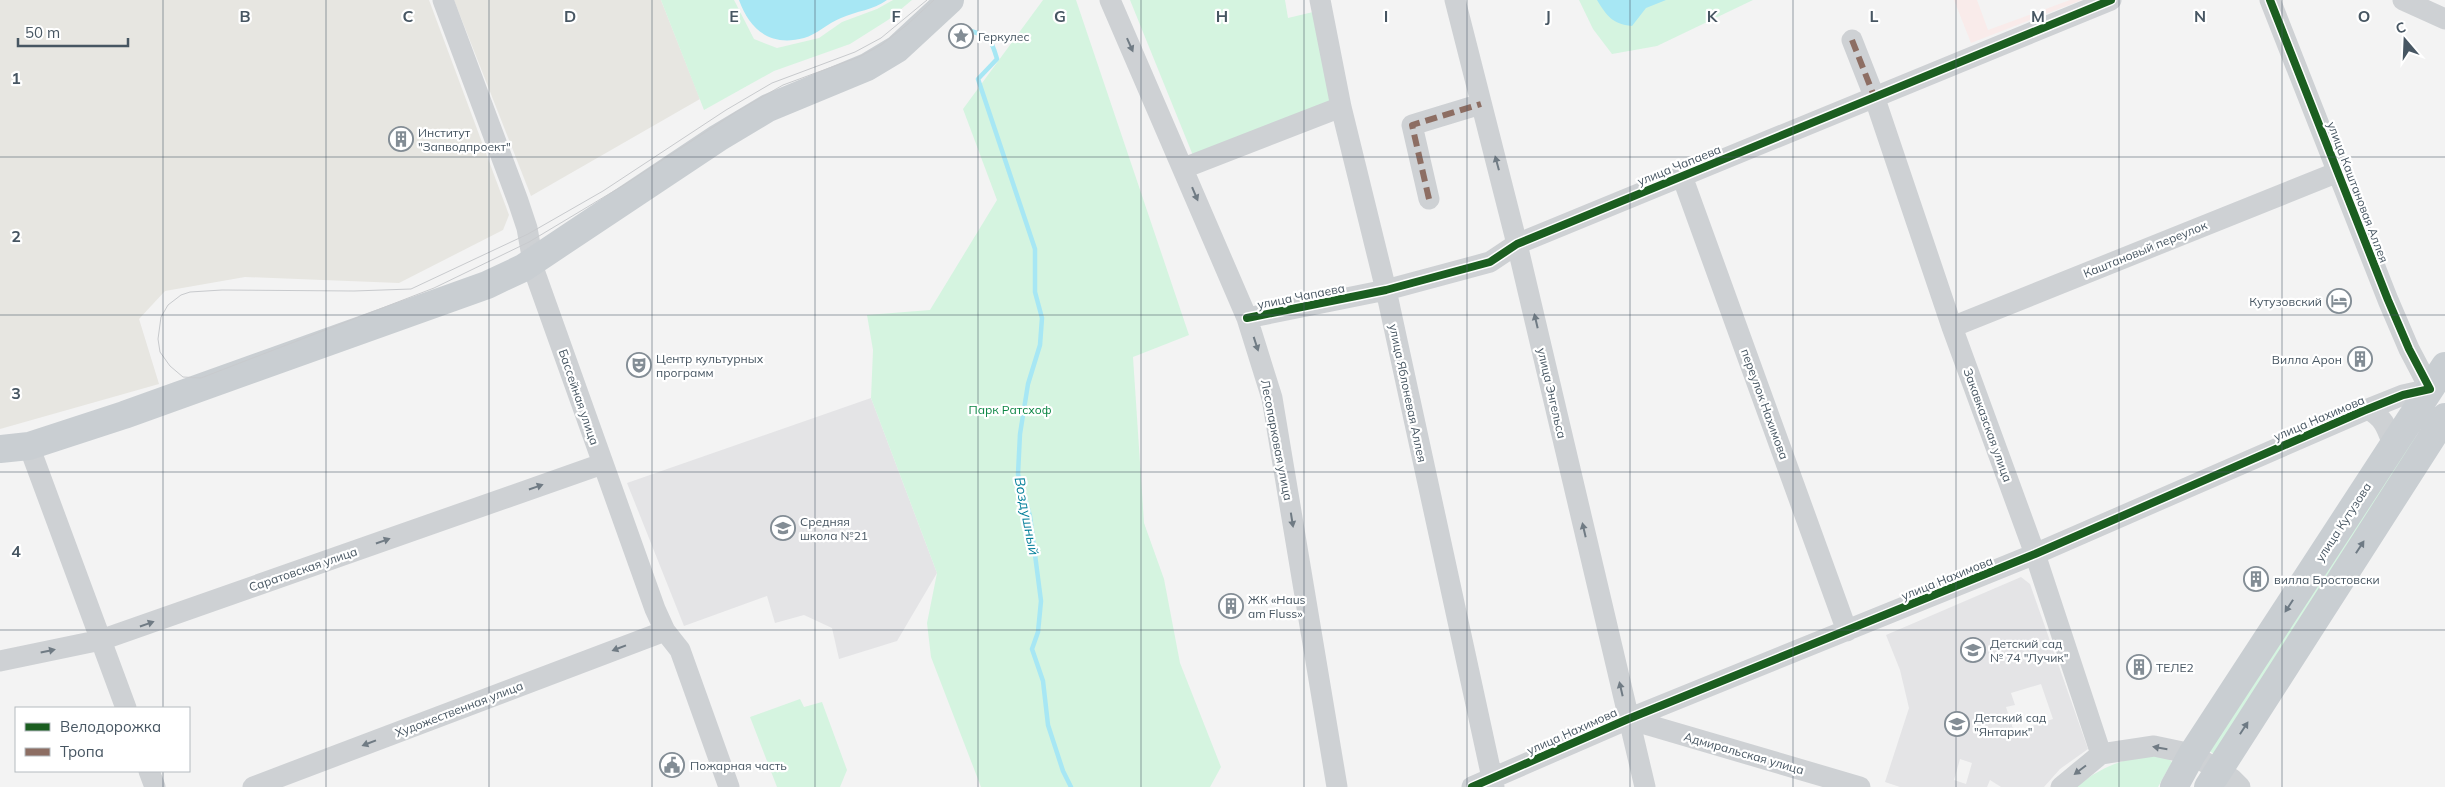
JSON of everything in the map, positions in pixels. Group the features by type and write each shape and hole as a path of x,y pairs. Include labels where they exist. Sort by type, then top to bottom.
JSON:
{"main road":[{"path":"0,449 29,446 124,415 487,285 533,261 718,138 768,108 867,67 897,49 950,0"},
{"name":"улица Кутузова","path":"2174,787 2192,754 2445,366"},
{"path":"2212,778 2443,428"}],"street":[{"name":"Бассейная улица","path":"443,0 527,228 533,261 602,464 665,631 680,650 729,787"},
{"name":"Лесопарковая улица","path":"1110,0 1247,318 1272,398 1337,787"},
{"name":"улица Яблоневая Аллея","path":"1320,0 1341,108 1386,290 1493,783"},
{"name":"улица Энгельса","path":"1455,0 1517,244 1628,718 1646,787"},
{"name":"улица Чапаева","path":"1247,318 1386,290 1490,262 1517,244 2111,0"},
{"name":"улица Каштановая Аллея","path":"2270,0 2392,308 2430,389"},
{"path":"2403,0 2445,19"},
{"name":"Закавказская улица","path":"1852,40 1874,96 1952,327 2035,554 2101,754"},
{"path":"1429,199 1412,125 1481,104"},
{"path":"1184,168 1341,108"},
{"name":"Каштановый переулок","path":"1952,327 2338,172"},
{"name":"переулок Нахимова","path":"1682,176 1847,631"},
{"name":"улица Нахимова","path":"1472,787 1493,783 1628,718 2035,554 2367,409 2403,395 2430,389"},
{"path":"2367,409 2378,414 2385,423 2394,445"},
{"path":"29,446 126,707"},
{"name":"Саратовская улица","path":"0,661 101,640 602,464"},
{"name":"Художественная улица","path":"253,787 665,631"},
{"name":"Адмиральская улица","path":"1628,718 1860,787"},
{"path":"2061,787 2101,754 2154,746 2192,754 2212,778 2240,787"},
{"path":"149,772 155,787"}],"shaded area":[{"path":"0,0 429,0 509,215 503,230 399,283 245,277 165,291 139,319 159,384 0,429"},
{"path":"454,0 661,0 700,99 531,196"},
{"path":"1954,0 1977,0 1988,30 2070,0 2082,0 1971,43"},
{"name":"Средняя школа №21","path":"871,398 937,573 897,641 839,659 832,628 804,615 775,623 767,596 684,626 627,483"},
{"path":"2021,577 2030,584 2088,749 2060,769 2044,787 2001,787 1990,780 1987,787 1900,787 1885,782 1909,708 1900,670 1886,635","holes":["2041,684 2053,719 2014,732 2006,707 2015,705 2011,693","1960,759 1972,763 1966,784 1954,780"]}],"green space":[{"path":"661,0 734,0 754,39 777,48 819,38 842,22 877,9 893,0 912,0 888,20 850,44 774,71 704,110"},
{"name":"Парк Ратсхоф","path":"1043,0 1076,0 1189,335 1133,357 1144,523 1164,579 1180,663 1221,767 1210,787 981,787 931,657 927,623 937,573 871,398 873,350 867,315 930,310 997,200 963,109"},
{"path":"1130,0 1285,0 1288,18 1313,12 1336,102 1194,158"},
{"path":"1579,0 1753,0 1657,46 1612,54 1593,29"},
{"path":"2413,436 2422,443 2216,756 2206,748"},
{"path":"800,699 804,707 822,702 847,770 840,787 777,787 750,717"},
{"path":"2156,755 2167,757 2172,762 2158,787 2075,787 2104,769 2122,761"}],"water":[{"path":"739,0 887,0 876,6 836,20 818,32 804,38 781,40 771,38 755,28"},
{"path":"1597,0 1666,0 1646,8 1632,26 1615,21 1604,11"}],"waterway":[{"name":"Воздушный","path":"971,31 983,35 989,40 997,59 978,79 1035,249 1035,292 1042,318 1040,345 1028,384 1020,434 1018,474 1030,516 1041,601 1038,632 1032,649 1043,681 1048,725 1063,771 1071,787"}],"tram line":[{"path":"927,0 881,38 855,52 772,83 726,110 603,191 528,234 411,289 354,291 222,290 190,292 181,295 168,305 161,317 158,339 160,352 170,366 183,377 201,378 434,288 529,242 624,185 736,112 783,85 859,57 881,45 934,0"}],"marked path":[{"path":"1852,40 1874,96"},
{"path":"1429,199 1412,125 1481,104"}],"cycle path":[{"path":"1247,318 1386,290 1490,262 1517,244 2111,0"},
{"path":"1472,787 1628,719 2035,554 2363,411 2403,395 2430,389 2409,349 2388,300 2270,0"}],"place":[{"name":"Геркулес","path":"961,36"},
{"name":"Институт \"Запводпроект\"","path":"401,139"},
{"name":"Кутузовский","path":"2339,301"},
{"name":"Вилла Арон","path":"2360,359"},
{"name":"Центр культурных программ","path":"639,365"},
{"name":"Средняя школа №21","path":"783,528"},
{"name":"вилла Бростовски","path":"2256,579"},
{"name":"ЖК «Haus am Fluss»","path":"1231,606"},
{"name":"Детский сад № 74 \"Лучик\"","path":"1973,650"},
{"name":"ТЕЛЕ2","path":"2139,667"},
{"name":"Детский сад \"Янтарик\"","path":"1957,724"},
{"name":"Пожарная часть","path":"672,765"}]}
